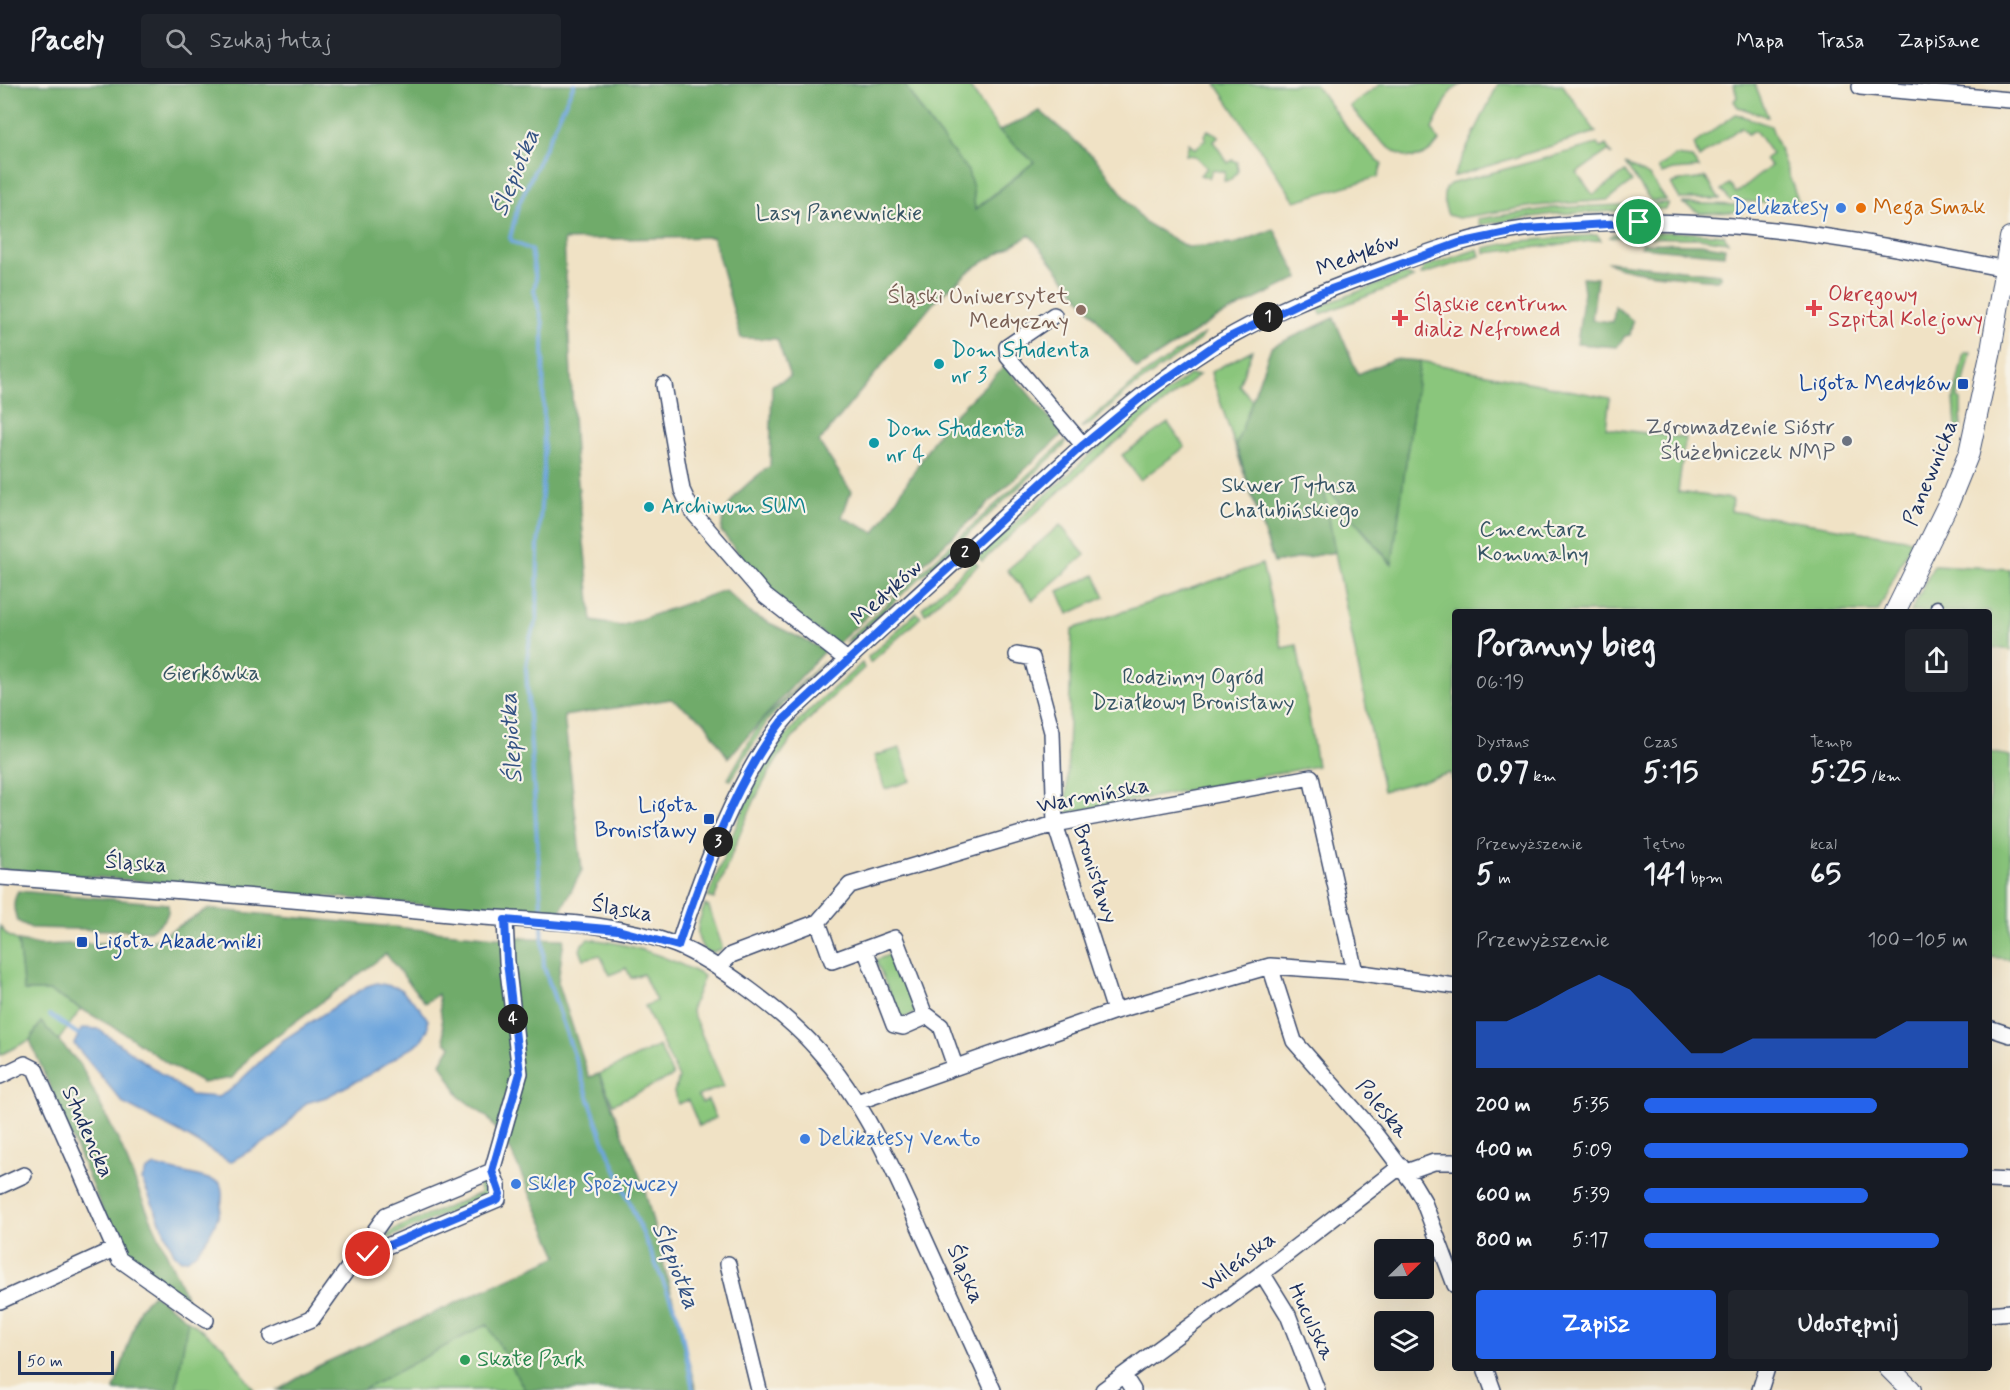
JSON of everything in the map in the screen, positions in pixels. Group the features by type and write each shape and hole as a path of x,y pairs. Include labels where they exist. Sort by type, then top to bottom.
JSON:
{"street":[{"path":"1860,87 2010,100"},
{"name":"Medyków","path":"678,946 724,826 761,752 790,713 1083,445 1157,384 1231,336 1320,293 1404,261 1489,235 1526,229 1611,223 1735,224 1855,240 2008,270"},
{"name":"Panewnicka","path":"1896,609 1949,502 1969,453 2008,270 2010,238"},
{"path":"1053,315 1007,347 1008,357 1083,445"},
{"name":"Medyków","path":"664,386 682,490 692,511 765,596 847,660"},
{"name":"Bronisławy","path":"1017,655 1032,658 1049,712 1055,824 1115,1011"},
{"name":"Warmińska","path":"718,968 731,955 818,922 850,885 1055,824 1311,777 1355,972"},
{"name":"Śląska","path":"0,877 197,891 558,923 618,930 678,946 718,968 793,1024 833,1068 857,1102 887,1154 993,1390"},
{"path":"354,1260 498,1199 498,1186 492,1171 520,1073 507,962 505,920"},
{"path":"818,922 832,961 896,938 926,1017 941,1026 955,1065"},
{"path":"865,949 894,1025 903,1027 926,1017"},
{"path":"857,1102 955,1065 1115,1011 1270,966 1355,972 1452,986"},
{"name":"Poleska","path":"1270,966 1289,1028 1302,1052 1403,1169 1423,1200 1452,1277"},
{"path":"1992,1029 2010,1035"},
{"name":"Studencka","path":"0,1076 26,1064 35,1069 116,1254"},
{"name":"Wileńska","path":"1103,1390 1403,1169 1434,1162 1452,1162"},
{"path":"272,1336 312,1319 386,1215 492,1171"},
{"path":"0,1186 24,1175"},
{"path":"1992,1180 2010,1181"},
{"path":"0,1301 116,1254 206,1320"},
{"path":"728,1264 759,1390"},
{"name":"Huculska","path":"1262,1274 1288,1316 1317,1390"},
{"path":"1992,1314 2010,1312"},
{"path":"1486,1371 1493,1390"},
{"path":"1760,1390 1766,1371"},
{"path":"1892,1371 1911,1390"},
{"path":"1124,1376 1134,1390"}],"green space":[{"path":"0,84 904,84 929,122 968,171 973,188 975,210 1034,162 999,131 1040,111 1096,159 1144,222 1187,247 1235,244 1274,229 1299,278 1215,319 1137,369 1030,235 973,268 935,301 819,442 851,491 842,517 875,533 942,427 1005,366 1063,434 837,644 765,593 752,571 721,531 726,510 738,493 770,466 772,385 790,377 777,339 741,338 713,237 564,240 575,453 592,621 621,626 725,590 751,614 825,650 728,758 705,722 671,699 564,716 582,870 560,912 499,908 498,911 0,869"},
{"path":"904,84 968,84 999,131 1034,162 974,210 973,188"},
{"path":"1216,84 1315,84 1349,131 1382,165 1378,177 1295,201"},
{"path":"1381,84 1462,84 1451,91 1432,129 1439,141 1427,153 1416,157 1403,156 1380,140 1350,106"},
{"path":"1498,84 1562,84 1596,132 1453,177"},
{"path":"1734,84 1755,84 1768,117 1738,107 1734,101 1737,97"},
{"path":"1736,114 1771,126 1800,206 1730,200 1721,190 1729,184 1736,193 1771,166 1765,159 1772,154 1755,130 1748,134 1741,127 1699,158 1694,144"},
{"path":"1208,130 1219,136 1213,141 1228,163 1233,160 1237,162 1238,171 1230,180 1224,181 1225,172 1212,170 1209,178 1200,175 1207,168 1195,156 1186,155 1189,143 1195,149 1205,140 1204,135"},
{"path":"1597,144 1601,148 1606,145 1612,155 1608,151 1577,173 1593,195 1625,172 1632,182 1608,200 1535,206 1458,218 1448,215 1444,195 1450,184"},
{"path":"1675,156 1692,158 1699,168 1673,170 1662,174 1658,168"},
{"path":"1625,164 1649,176 1666,200 1651,201"},
{"path":"1705,177 1720,199 1680,199 1671,184 1679,181"},
{"path":"1668,203 1665,209 1553,214 1479,225 1478,219 1553,208"},
{"path":"1682,203 1736,205 1742,212 1700,213"},
{"path":"1677,232 1724,235 1728,242 1699,238 1610,237 1614,234"},
{"path":"1597,235 1601,240 1485,253 1484,248 1520,241"},
{"path":"1641,243 1701,244 1725,248 1724,255 1641,247"},
{"path":"1478,249 1480,256 1421,275 1424,267"},
{"path":"1608,262 1719,274 1721,277 1717,280 1659,274 1626,269"},
{"path":"1404,274 1414,278 1321,314 1318,307"},
{"path":"1582,277 1597,278 1592,320 1613,322 1615,306 1633,321 1630,335 1625,336 1617,347 1577,344 1584,292"},
{"name":"Skwer Tytusa Chałubińskiego","path":"1334,318 1358,374 1393,359 1420,361 1392,564 1323,483 1335,552 1274,563 1236,445 1271,347"},
{"path":"1205,333 1201,339 1128,391 1090,424 1080,428 1142,376"},
{"path":"1252,350 1239,385 1391,564 1420,361 1610,398 1606,428 1685,438 1678,492 1732,499 1731,511 1912,540 1879,609 1452,609 1452,778 1451,773 1383,791 1335,552 1274,563 1211,372"},
{"path":"1964,352 1971,352 1963,386 1959,386 1961,427 1956,428 1954,398"},
{"path":"1189,375 1199,375 1100,455 982,561 978,557 1103,443"},
{"path":"1168,423 1185,447 1140,480 1122,455"},
{"path":"1067,439 1064,446 853,639 844,643"},
{"path":"1060,525 1085,555 1033,600 1007,570"},
{"path":"974,561 978,565 925,614 922,608"},
{"name":"Rodzinny Ogród Działkowy Bronisławy","path":"1262,564 1282,648 1297,645 1317,766 1066,813 1072,629"},
{"path":"1934,565 2010,569 2010,650 1992,647 1992,609 1912,609"},
{"path":"1095,575 1105,597 1068,614 1058,591"},
{"path":"916,613 921,617 870,663 868,657"},
{"path":"823,662 767,721 731,780 728,779 760,723"},
{"path":"862,663 864,668 808,720 779,757 747,816 714,899 708,897 742,812 775,751 806,713"},
{"path":"900,748 911,781 885,789 874,756"},
{"path":"1992,753 2010,756 2010,959 1992,957"},
{"path":"18,891 168,904 168,913 158,926 150,931 31,928 17,921 14,906"},
{"path":"705,905 709,907 722,946 722,949 710,953 705,951 701,945 698,934"},
{"path":"208,909 496,937 564,939 558,982 589,1077 599,1074 644,1187 696,1390 525,1390 487,1324 363,1390 278,1390 318,1366 558,1256 510,1149 488,1118 460,1097 441,1063 451,1046 445,1042 438,994 425,1003 386,954 252,1054 232,1078 202,1083 170,1065 124,1033 49,991 24,991 18,941 40,945 153,941"},
{"path":"0,926 7,935 18,941 24,991 49,991 81,1009 58,1041 41,1022 30,1040 0,1055"},
{"path":"588,939 648,952 676,962 704,976 691,1010 724,1086 698,1096 702,1103 708,1100 716,1118 699,1126 688,1100 678,1104 674,1092 679,1078 645,1006 656,1001 643,974 631,978 626,968 610,975 600,955 584,959 580,950 582,944"},
{"path":"896,952 916,1013 900,1019 876,960"},
{"path":"41,1022 80,1064 122,1148 142,1199 190,1305 122,1256 30,1040"},
{"path":"659,1046 673,1076 613,1104 599,1074"},
{"path":"481,1182 491,1185 494,1193 381,1241 395,1229 481,1193 478,1185"},
{"path":"153,1294 224,1347 254,1390 114,1390 140,1308"},
{"path":"153,1294 188,1320 176,1390 114,1390 140,1308"},
{"name":"Skate Park","path":"488,1323 525,1390 363,1390"}],"water":[{"path":"377,983 399,988 420,1008 428,1020 428,1029 420,1042 370,1074 326,1097 306,1103 276,1136 230,1162 179,1132 124,1104 74,1044 82,1028 98,1029 191,1095 218,1097 229,1091 283,1040 367,986"},
{"path":"155,1166 220,1183 222,1192 219,1214 209,1235 188,1259 181,1260 174,1253 142,1180 146,1171"}],"waterway":[{"name":"Ślepiotka","path":"542,918 526,668 530,638 537,620 538,546 544,466 543,324 534,290 536,280 531,250 513,242 510,238 518,206 574,84"},
{"name":"Ślepiotka","path":"542,926 544,967 602,1137 679,1319 693,1390"},
{"path":"50,1015 78,1034"}],"place":[{"name":"Delikatesy","path":"1841,208"},
{"name":"Mega Smak","path":"1861,208"},
{"name":"Okręgowy Szpital Kolejowy","path":"1814,308"},
{"name":"Śląski Uniwersytet Medyczny","path":"1081,310"},
{"name":"Śląskie centrum dializ Nefromed","path":"1400,318"},
{"name":"Dom Studenta nr 3","path":"939,364"},
{"name":"Ligota Medyków","path":"1963,384"},
{"name":"Zgromadzenie Sióstr Służebniczek NMP","path":"1847,441"},
{"name":"Dom Studenta nr 4","path":"874,443"},
{"name":"Archiwum SUM","path":"649,507"},
{"name":"Ligota Bronisławy","path":"709,819"},
{"name":"Ligota Akademiki","path":"82,942"},
{"name":"Delikatesy Vento","path":"805,1139"},
{"name":"Sklep Spożywczy","path":"516,1184"},
{"name":"Skate Park","path":"465,1360"}],"route":[{"path":"368,1254 498,1199 500,1194 492,1171 520,1073 507,962 505,920 618,930 678,946 742,785 782,721 1069,458 1131,405 1194,358 1257,322 1320,293 1404,261 1478,237 1509,231 1639,222"}],"park label":[{"name":"Lasy Panewnickie","path":"839,214"},
{"name":"Cmentarz Komunalny","path":"1533,542"},
{"name":"Gierkówka","path":"211,674"}]}
